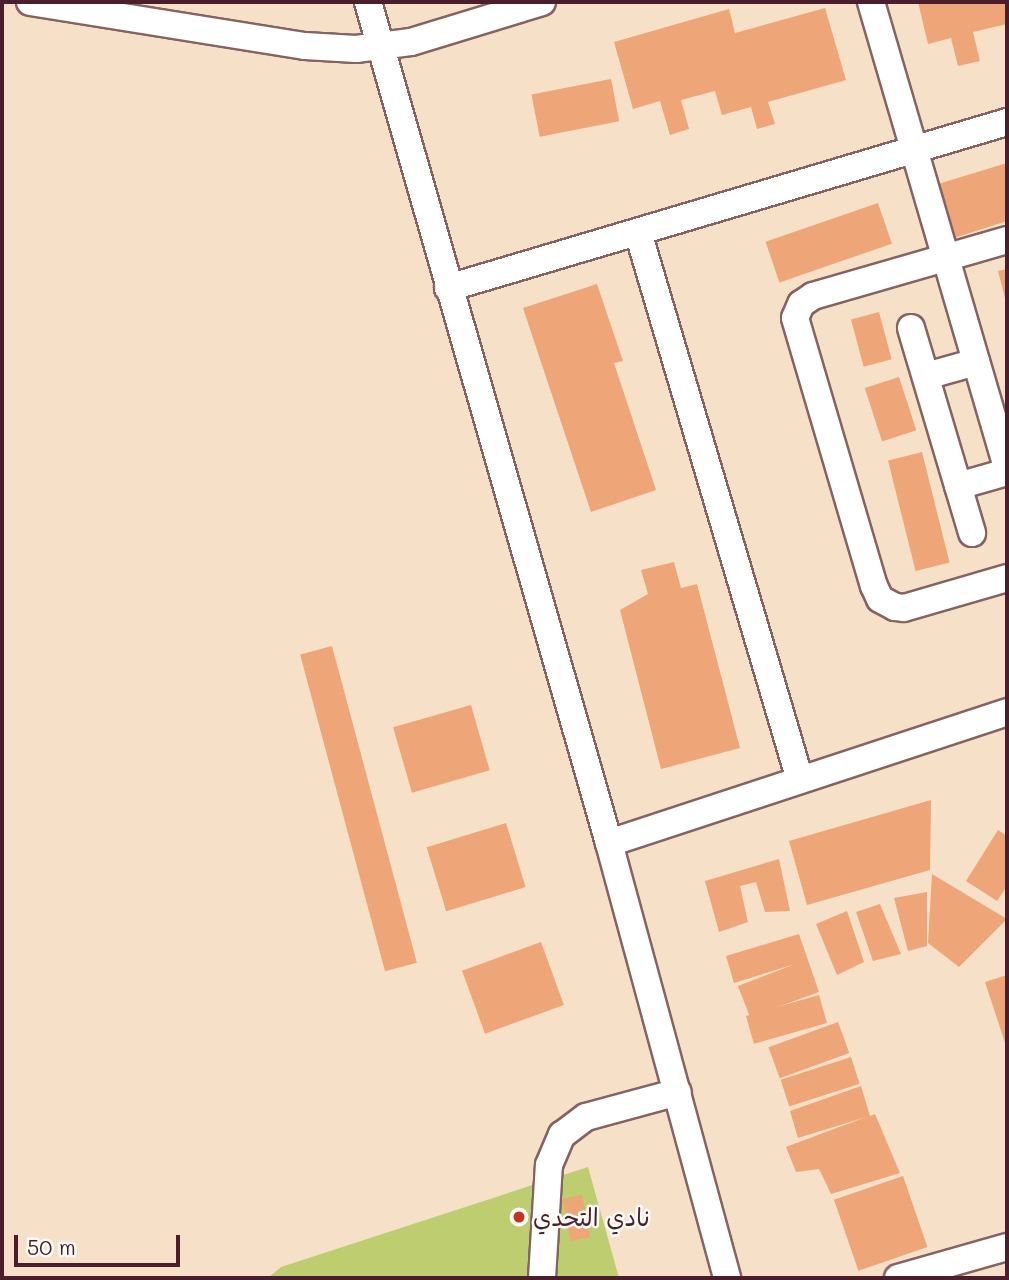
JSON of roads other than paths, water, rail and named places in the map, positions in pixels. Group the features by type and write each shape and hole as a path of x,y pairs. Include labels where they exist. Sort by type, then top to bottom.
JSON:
{"street":[{"path":"30,2 306,46 382,47 411,42 542,2"},
{"path":"368,2 609,843 727,1278"},
{"path":"871,2 1007,466"},
{"path":"448,288 1007,122"},
{"path":"638,232 800,780"},
{"path":"1007,240 813,296 797,310 796,325 880,599 895,607 904,608 1007,578"},
{"path":"911,328 972,533"},
{"path":"926,376 976,362"},
{"path":"958,486 1007,472"},
{"path":"609,843 1007,712"},
{"path":"542,1278 549,1165 562,1135 586,1117 678,1092"},
{"path":"898,1278 1007,1247"}],"place":[{"name":"نادي التحدي","path":"519,1217"}]}
